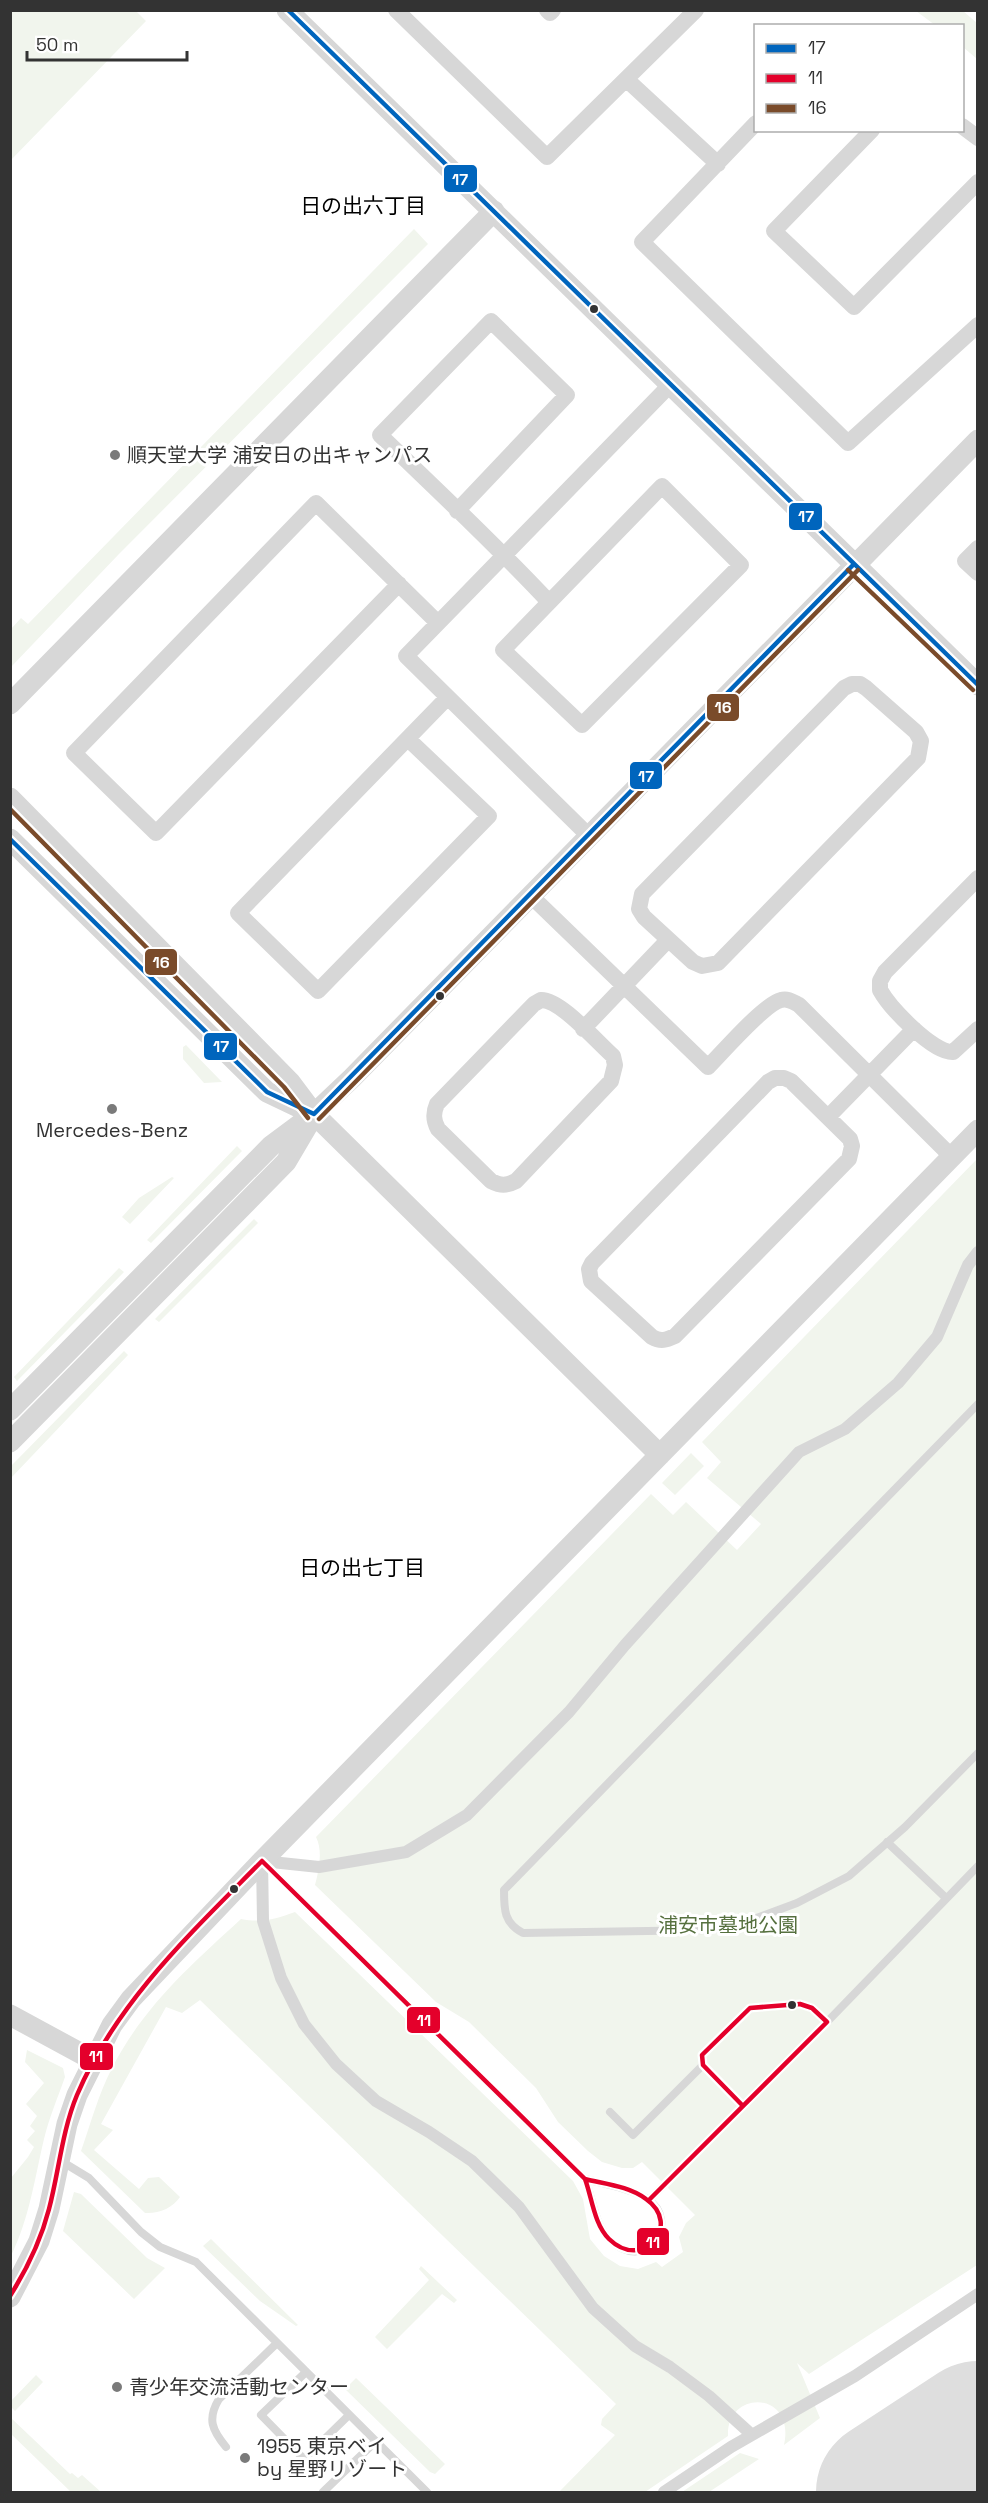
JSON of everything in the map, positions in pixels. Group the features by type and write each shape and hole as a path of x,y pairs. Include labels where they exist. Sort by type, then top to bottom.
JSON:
{"street":[{"path":"287,10 978,685"},
{"path":"396,10 547,158 696,10"},
{"path":"548,10 550,13 553,10"},
{"path":"626,79 718,164"},
{"path":"754,125 642,242 848,443 978,325"},
{"path":"964,127 978,138"},
{"path":"870,132 774,231 854,307 978,182"},
{"path":"10,704 494,211"},
{"path":"457,511 567,395 490,321 380,435 549,602"},
{"path":"589,836 406,656 671,384"},
{"path":"10,1410 271,1146 314,1114 978,440"},
{"path":"662,486 741,565 582,725 503,650 549,602 662,486"},
{"path":"399,584 156,833 74,753 316,503 399,584 437,622"},
{"path":"978,548 965,561 978,573"},
{"path":"852,684 860,684 916,732 921,741 918,758 718,963 702,966 693,962 668,940 639,909 642,894 844,688 852,684"},
{"path":"408,739 489,816 318,991 238,913 447,698"},
{"path":"10,798 290,1082 314,1114 660,1455"},
{"path":"10,839 267,1092 314,1114"},
{"path":"978,878 885,972 880,981 880,990 883,995 914,1029 940,1051 953,1052 978,1029"},
{"path":"530,896 622,987 708,1067 768,1007 784,999 799,1005 952,1157"},
{"path":"583,1029 668,940"},
{"path":"541,1000 549,1000 583,1029 612,1056 615,1065 611,1081 516,1181 508,1185 500,1185 491,1181 438,1129 434,1122 437,1104 534,1004 541,1000"},
{"path":"828,1117 914,1029"},
{"path":"775,1078 791,1081 828,1117 850,1139 852,1146 849,1159 675,1336 666,1340 652,1337 591,1281 589,1269 592,1263 768,1082 775,1078"},
{"path":"10,1442 286,1162 314,1114"},
{"path":"10,2297 39,2241 49,2209 58,2159 74,2105 93,2060 112,2025 151,1976 978,1130"},
{"path":"262,1861 319,1868 406,1852 467,1815 569,1712 625,1645 800,1452 844,1429 898,1383 937,1337 968,1265 978,1252"},
{"path":"262,1861 263,1921 281,1978 304,2024 336,2064 376,2102 429,2132 472,2161 519,2207 593,2308 635,2346 670,2367 709,2396 752,2435"},
{"path":"10,2015 93,2060"},
{"path":"664,2493 752,2435 855,2376 978,2294"}],"lane":[{"path":"978,1404 504,1890 504,1913 512,1927 523,1934 709,1930 740,1924 797,1904 849,1876 978,1753"},
{"path":"887,1842 946,1898"},
{"path":"262,1861 585,2179 599,2224 609,2238 624,2250 638,2252 651,2247 659,2238 662,2227 658,2212 649,2200 631,2192 585,2179"},
{"path":"649,2200 827,2022 978,1866"},
{"path":"743,2106 703,2065 702,2055 750,2008 800,2004 812,2008 827,2022"},
{"path":"610,2112 633,2135 703,2065"},
{"path":"58,2159 89,2178 141,2232 160,2247 196,2262 427,2493"},
{"path":"226,2447 212,2428 211,2415 214,2408 219,2399 276,2343"},
{"path":"306,2372 261,2415 298,2453 304,2459 349,2415"},
{"path":"323,2493 375,2441"}],"green space":[{"path":"11,10 136,11 146,21 11,160"},
{"path":"916,11 963,11 977,23 977,59 964,48 964,24 934,24"},
{"path":"414,229 428,244 119,554 11,667 11,629 21,618 28,624"},
{"path":"186,1045 222,1082 204,1083 183,1059 183,1047"},
{"path":"237,1146 242,1151 151,1243 147,1240"},
{"name":"浦安市墓地公園","path":"977,1159 977,2265 809,2374 797,2363 820,2418 784,2445 785,2427 780,2414 771,2406 760,2402 748,2404 738,2410 730,2421 728,2436 645,2492 559,2492 615,2435 601,2425 602,2419 616,2404 200,2000 182,2013 166,2007 101,2124 113,2130 94,2150 139,2189 148,2178 159,2177 180,2197 177,2201 165,2210 145,2213 81,2151 112,2068 139,2025 170,1988 241,1919 269,1920 295,1912 573,2181 583,2199 590,2239 604,2256 620,2266 638,2269 656,2262 662,2267 683,2252 679,2237 686,2223 695,2215 642,2162 633,2168 622,2168 602,2162 588,2151 558,2122 536,2088 469,2022 436,2002 315,1885 320,1854 316,1837 651,1494 673,1515 686,1502 737,1550 761,1524 707,1478 721,1462 702,1442"},
{"path":"172,1177 174,1178 130,1224 122,1217 139,1198"},
{"path":"254,1219 258,1223 159,1322 155,1319"},
{"path":"119,1268 124,1272 17,1381 14,1377"},
{"path":"124,1351 128,1355 11,1478 11,1466"},
{"path":"691,1453 704,1466 675,1495 662,1483"},
{"path":"27,2050 63,2068 65,2077 46,2131 27,2212 11,2256 11,2178 34,2147 27,2140 35,2131 30,2126 37,2116 26,2104 44,2083 25,2062"},
{"path":"74,2192 81,2194 147,2258 165,2268 134,2299 63,2231"},
{"path":"211,2239 298,2325 296,2326 260,2301 203,2246"},
{"path":"421,2266 457,2300 454,2303 442,2294 387,2349 375,2337 429,2280 419,2269"},
{"path":"36,2375 43,2382 15,2411 11,2407 11,2401"},
{"path":"356,2378 445,2464 435,2474 430,2472 345,2389"},
{"path":"10,2417 70,2474 78,2478 82,2475 101,2492 71,2492 11,2434"},
{"path":"740,2453 759,2459 709,2492 682,2492"}],"shaded area":[{"path":"977,2463 977,2492 933,2492"}],"runway":[{"path":"888,2492 978,2433"}],"transit line":[{"name":"17","path":"288,10 978,685"},
{"name":"17","path":"10,839 267,1092 314,1114 853,565"},
{"name":"16","path":"848,570 973,690"},
{"name":"16","path":"319,1119 858,570"},
{"name":"16","path":"10,809 284,1087 308,1118"},
{"name":"11","path":"262,1861 585,2179"},
{"name":"11","path":"10,2296 28,2265 42,2232 72,2109 94,2061 113,2029 158,1969 262,1861"},
{"name":"11","path":"649,2200 827,2022 812,2008 800,2004 750,2008 702,2055 703,2065 743,2106"},
{"name":"11","path":"585,2179 625,2188 646,2199 656,2210 661,2221 660,2232 654,2241 645,2248 634,2250 622,2248 609,2239 600,2226 585,2179"}],"place":[{"name":"順天堂大学 浦安日の出キャンパス","path":"115,455"},
{"name":"Mercedes-Benz","path":"112,1109"},
{"name":"青少年交流活動センター","path":"117,2387"},
{"name":"1955 東京ベイ by 星野リゾート","path":"245,2458"}],"district":[{"name":"日の出六丁目","path":"363,206"},
{"name":"日の出七丁目","path":"362,1568"}]}
